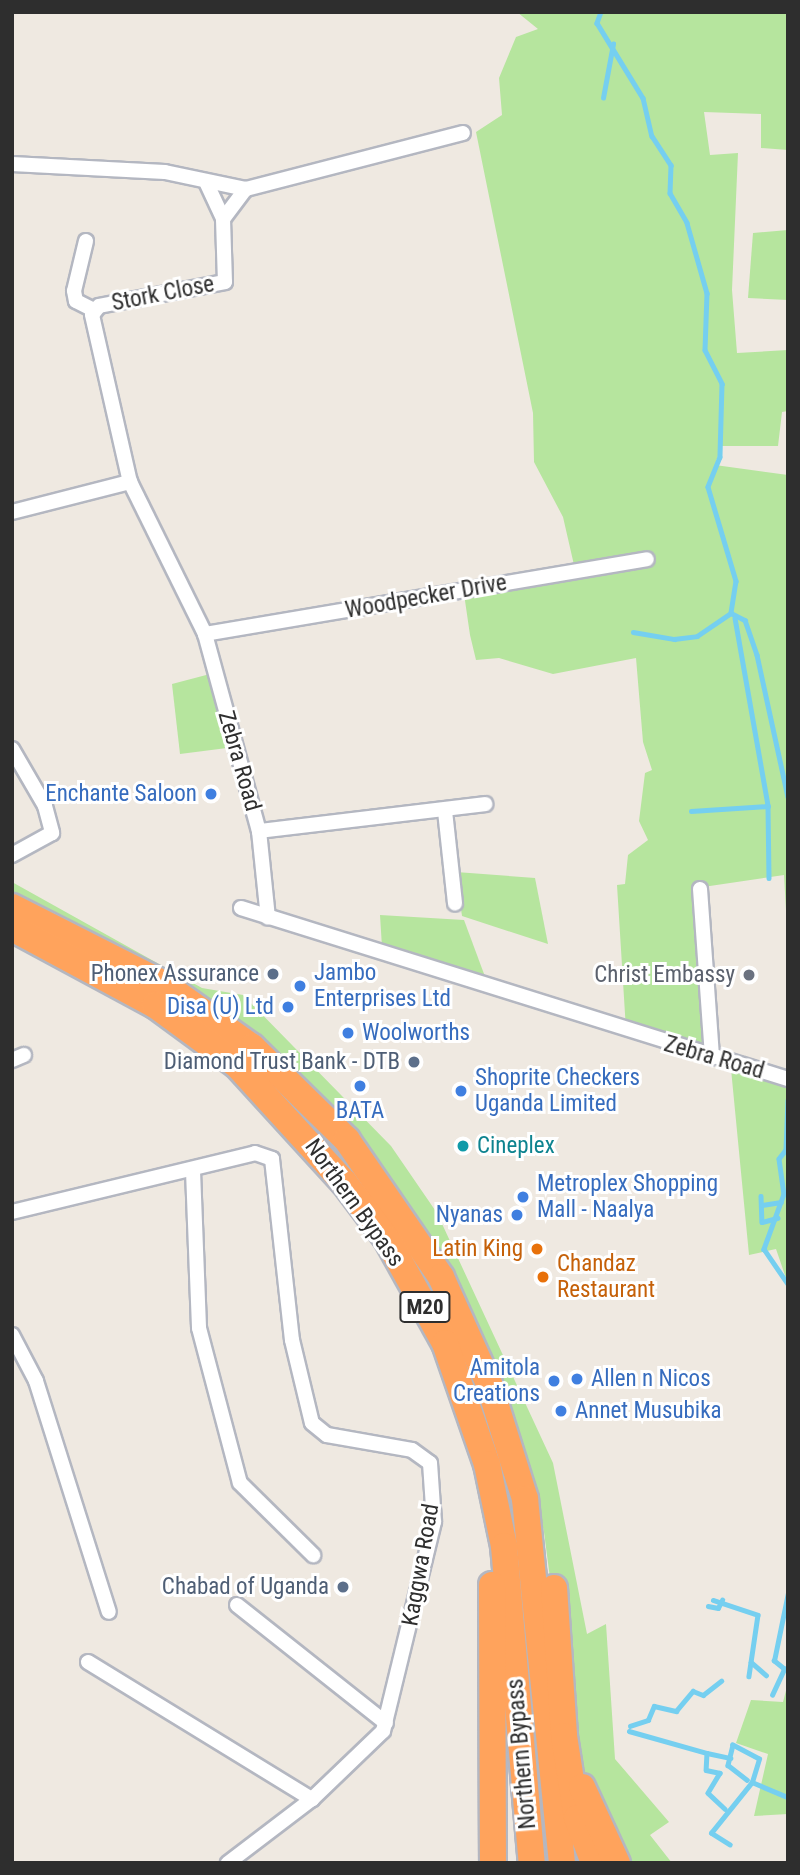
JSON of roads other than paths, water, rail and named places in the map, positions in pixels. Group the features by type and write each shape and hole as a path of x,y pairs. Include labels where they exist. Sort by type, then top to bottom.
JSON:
{"highway":[{"name":"Northern Bypass","path":"12,907 162,983 252,1047 347,1140 412,1231 463,1321 511,1446 531,1540 551,1787 562,1863"},
{"name":"Northern Bypass","path":"12,928 155,1005 237,1065 344,1182 387,1239 444,1343 487,1464 504,1546 532,1863"},
{"path":"531,1540 553,1580 564,1736 576,1818 594,1863"},
{"path":"493,1862 491,1588 504,1546"},
{"path":"564,1736 617,1863"}],"street":[{"path":"12,164 165,172 207,184 246,189 463,133"},
{"name":"Stork Close","path":"130,482 94,310 225,282 223,219 207,184"},
{"path":"223,219 246,189"},
{"path":"86,241 74,290 76,301 94,310"},
{"path":"12,513 130,482"},
{"name":"Zebra Road","path":"130,482 205,634 259,831 445,811 485,804"},
{"name":"Woodpecker Drive","path":"205,634 647,559"},
{"path":"12,750 45,806 52,833 12,855"},
{"path":"445,811 455,903"},
{"path":"259,831 268,918"},
{"path":"700,889 712,1058"},
{"name":"Zebra Road","path":"241,908 712,1058 788,1079"},
{"name":"Kaggwa Road","path":"193,1171 255,1153 272,1159 292,1340 312,1423 327,1435 412,1450 430,1463 433,1521 386,1723 356,1762 228,1863"},
{"path":"12,1212 193,1171 199,1328 240,1483 313,1555"},
{"path":"12,1335 36,1381 109,1612"},
{"path":"237,1605 386,1723"},
{"path":"88,1662 312,1799"}],"waterway":[{"path":"601,12 597,23 643,98 652,136 671,165 670,193 687,223 707,293 705,350 722,384 720,457 708,487 736,581 731,613 745,620 757,655 788,797"},
{"path":"603,98 613,44"},
{"path":"633,632 674,639 697,636 731,613"},
{"path":"735,618 768,806 769,878"},
{"path":"691,811 768,806"},
{"path":"788,1100 786,1150 779,1159 784,1194 764,1249 788,1284"},
{"path":"761,1196 762,1222 777,1218"},
{"path":"762,1205 781,1202"},
{"path":"772,1695 784,1669 774,1661 788,1593"},
{"path":"713,1600 758,1615 749,1676"},
{"path":"708,1606 718,1608 722,1600"},
{"path":"751,1662 766,1675"},
{"path":"630,1726 648,1720 654,1706 676,1711 693,1691 703,1695 721,1681"},
{"path":"629,1731 707,1753 706,1770 720,1773"},
{"path":"730,1845 711,1833 752,1782 759,1759 733,1745 728,1765 747,1780"},
{"path":"707,1753 730,1758"},
{"path":"720,1773 708,1793 725,1809"},
{"path":"752,1782 788,1797"}],"place":[{"name":"Enchante Saloon","path":"211,794"},
{"name":"Phonex Assurance","path":"273,974"},
{"name":"Christ Embassy","path":"749,975"},
{"name":"Jambo Enterprises Ltd","path":"300,986"},
{"name":"Disa (U) Ltd","path":"288,1007"},
{"name":"Woolworths","path":"348,1033"},
{"name":"Diamond Trust Bank - DTB","path":"414,1062"},
{"name":"BATA","path":"360,1086"},
{"name":"Shoprite Checkers Uganda Limited","path":"461,1091"},
{"name":"Cineplex","path":"463,1146"},
{"name":"Metroplex Shopping Mall - Naalya","path":"523,1197"},
{"name":"Nyanas","path":"517,1215"},
{"name":"Latin King","path":"537,1249"},
{"name":"Chandaz Restaurant","path":"543,1277"},
{"name":"Allen n Nicos","path":"577,1379"},
{"name":"Amitola Creations","path":"554,1381"},
{"name":"Annet Musubika","path":"561,1411"},
{"name":"Chabad of Uganda","path":"343,1587"}]}
